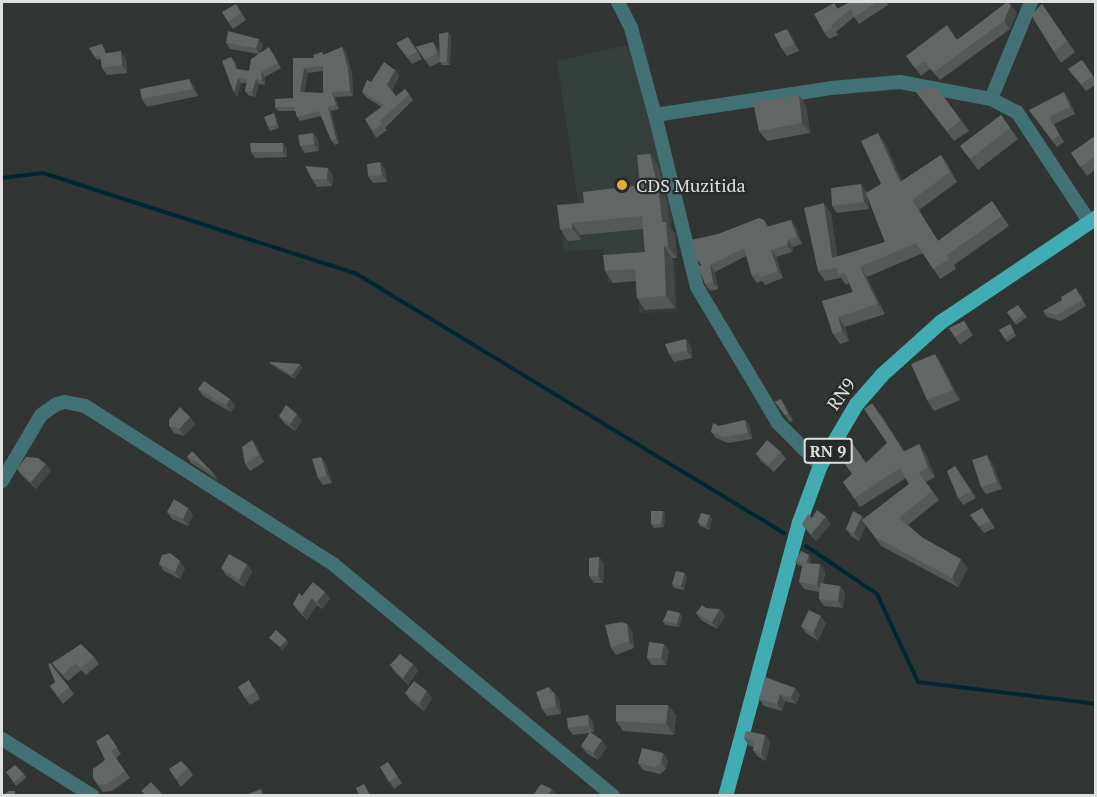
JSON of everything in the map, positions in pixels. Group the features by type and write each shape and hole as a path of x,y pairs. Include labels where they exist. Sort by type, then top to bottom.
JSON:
{"main road":[{"name":"RN9","path":"724,795 799,522 820,465 856,404 906,350 940,322 1092,219"}],"street":[{"path":"618,2 631,28 655,115 696,287 778,423 820,465"},
{"path":"991,99 1031,2"},
{"path":"655,115 831,88 900,82 991,99 1017,112 1092,219"},
{"path":"2,481 41,415 57,404 65,402 85,406 333,564 613,795"},
{"path":"2,738 93,795"}],"shaded area":[{"name":"CDS Muzitida","path":"645,41 668,167 678,312 639,313 637,281 608,283 603,249 564,251 559,207 578,202 557,61"}],"building":[{"path":"850,2 877,2 854,17 851,9 831,25 833,28 824,32 814,14 834,3 837,9"},
{"path":"1007,2 1011,5 1004,21 934,72 924,61 915,68 906,56 947,25 957,40"},
{"path":"236,4 241,13 228,22 222,12"},
{"path":"1042,4 1067,41 1054,52 1031,15"},
{"path":"787,29 794,44 782,49 774,34"},
{"path":"228,31 259,39 256,48 226,43"},
{"path":"448,32 447,62 440,62 439,34"},
{"path":"408,37 417,52 407,57 396,43"},
{"path":"433,42 437,53 425,60 416,47"},
{"path":"102,44 105,53 95,57 89,48"},
{"path":"269,47 278,63 261,72 262,80 256,79 252,92 245,91 247,79 238,78 234,93 222,61 231,57 236,69 249,71 251,59"},
{"path":"342,47 348,68 350,91 332,92 336,105 328,107 336,139 331,140 319,111 297,117 294,107 275,107 275,99 293,98 293,58 314,58 313,55 322,52 323,55","holes":["323,66 323,93 300,92 304,68"]},
{"path":"121,51 122,65 102,68 100,54"},
{"path":"1082,60 1093,76 1081,84 1068,69"},
{"path":"384,62 395,70 387,85 396,96 405,89 409,94 380,121 382,124 372,131 365,119 384,105 362,92 367,80 371,82"},
{"path":"189,79 193,89 142,99 140,89"},
{"path":"927,87 938,89 961,120 947,131 916,92"},
{"path":"1064,92 1070,107 1049,117 1059,135 1052,140 1029,110"},
{"path":"799,95 802,123 759,131 753,102"},
{"path":"274,113 277,125 268,127 264,117"},
{"path":"1001,115 1010,128 970,159 960,146"},
{"path":"313,133 314,144 300,146 298,135"},
{"path":"878,133 900,182 941,155 950,172 912,200 938,241 992,201 1002,216 947,255 949,259 933,269 916,243 860,267 878,304 838,317 842,331 833,334 822,301 853,292 845,273 839,275 837,268 818,271 804,208 824,203 832,258 885,242 866,193 881,184 861,141"},
{"path":"1095,136 1095,157 1080,167 1071,153"},
{"path":"250,143 283,143 283,152 251,152"},
{"path":"650,154 659,192 662,222 666,222 668,246 664,246 666,296 637,298 635,269 605,271 603,255 645,252 642,216 572,223 572,228 560,229 557,205 584,203 583,192 640,185 637,155"},
{"path":"380,162 382,175 368,176 367,164"},
{"path":"305,166 328,168 327,179 312,179"},
{"path":"861,184 864,202 832,206 831,188"},
{"path":"759,218 764,220 766,227 791,220 797,237 788,240 787,245 771,250 778,271 760,278 759,273 752,276 744,248 710,265 713,282 705,284 698,266 702,265 696,258 691,240 718,234"},
{"path":"1076,288 1082,300 1057,315 1043,311 1062,300 1061,297"},
{"path":"1018,305 1024,314 1014,322 1007,312"},
{"path":"964,321 968,328 955,337 949,328"},
{"path":"1010,324 1014,332 1005,339 999,330"},
{"path":"686,339 687,351 669,354 665,344"},
{"path":"935,354 953,390 927,400 911,364"},
{"path":"269,362 300,364 292,375"},
{"path":"204,381 230,399 226,405 198,389"},
{"path":"781,399 788,414 785,415 775,402"},
{"path":"872,403 904,452 919,444 928,467 919,473 932,491 899,518 923,538 961,559 952,578 875,537 862,520 909,484 900,468 854,498 843,482 852,474 839,456 841,453 853,444 866,463 887,443 864,409"},
{"path":"286,405 297,414 290,424 279,416"},
{"path":"180,407 190,417 179,429 169,426 169,420"},
{"path":"745,420 748,433 724,437 711,432 713,423 719,426"},
{"path":"252,440 259,455 245,464 242,447"},
{"path":"767,440 781,452 769,465 756,454"},
{"path":"192,451 213,473 187,457"},
{"path":"987,455 997,482 981,487 972,460"},
{"path":"26,457 38,458 46,464 31,482 17,469"},
{"path":"321,457 327,476 318,478 312,459"},
{"path":"955,466 971,491 958,498 947,471"},
{"path":"174,499 188,508 183,519 167,512"},
{"path":"982,508 990,521 979,526 970,515"},
{"path":"817,510 826,517 811,534 802,524 808,514 812,518"},
{"path":"651,511 663,511 661,524 651,524"},
{"path":"853,511 862,516 854,533 846,529"},
{"path":"701,513 710,515 706,526 698,522"},
{"path":"801,551 809,555 806,564 795,562"},
{"path":"170,553 180,561 175,572 159,564 162,555"},
{"path":"229,554 247,564 239,580 221,568"},
{"path":"599,557 598,576 589,576 589,558"},
{"path":"803,563 820,564 817,585 799,582"},
{"path":"676,571 685,573 681,586 672,584"},
{"path":"313,582 325,592 317,602 312,598 302,613 293,604 299,593 302,596"},
{"path":"820,583 840,586 838,601 819,599"},
{"path":"702,605 706,608 720,609 712,622 696,613"},
{"path":"668,610 680,613 677,624 663,621"},
{"path":"809,610 821,616 813,633 801,626"},
{"path":"622,622 627,624 629,641 611,648 605,625"},
{"path":"276,630 287,640 280,647 269,638"},
{"path":"649,642 664,644 661,658 647,658"},
{"path":"81,644 94,657 81,668 76,663 63,674 52,663"},
{"path":"400,654 413,664 403,678 390,665"},
{"path":"50,663 69,687 58,697 50,686 55,682 48,664"},
{"path":"765,677 795,688 791,697 780,694 777,704 759,699"},
{"path":"249,680 255,692 245,698 238,687"},
{"path":"414,681 427,691 419,703 405,693"},
{"path":"549,687 550,693 554,692 556,706 542,709 536,692"},
{"path":"616,705 668,705 666,724 616,721"},
{"path":"588,715 589,725 568,728 567,718"},
{"path":"746,731 765,735 761,754 753,750 754,741 744,738"},
{"path":"590,732 602,740 593,753 581,746"},
{"path":"108,734 117,747 111,751 125,771 107,784 98,785 93,778 93,769 105,760 96,741"},
{"path":"642,748 663,753 661,762 655,767 638,763"},
{"path":"181,761 188,768 176,779 169,769"},
{"path":"388,762 397,776 389,782 380,767"},
{"path":"15,765 24,774 14,782 6,772"},
{"path":"151,782 161,795 146,795 141,791"},
{"path":"364,784 370,795 359,795 356,788"},
{"path":"541,784 552,789 548,795 533,795"},
{"path":"261,789 263,795 247,795 248,794"},
{"path":"15,791 15,795 2,795"}],"waterway":[{"path":"2,178 43,173 355,273 784,533"},
{"path":"806,546 877,594 918,682 1096,704"}],"place":[{"name":"CDS Muzitida","path":"622,185"}]}
